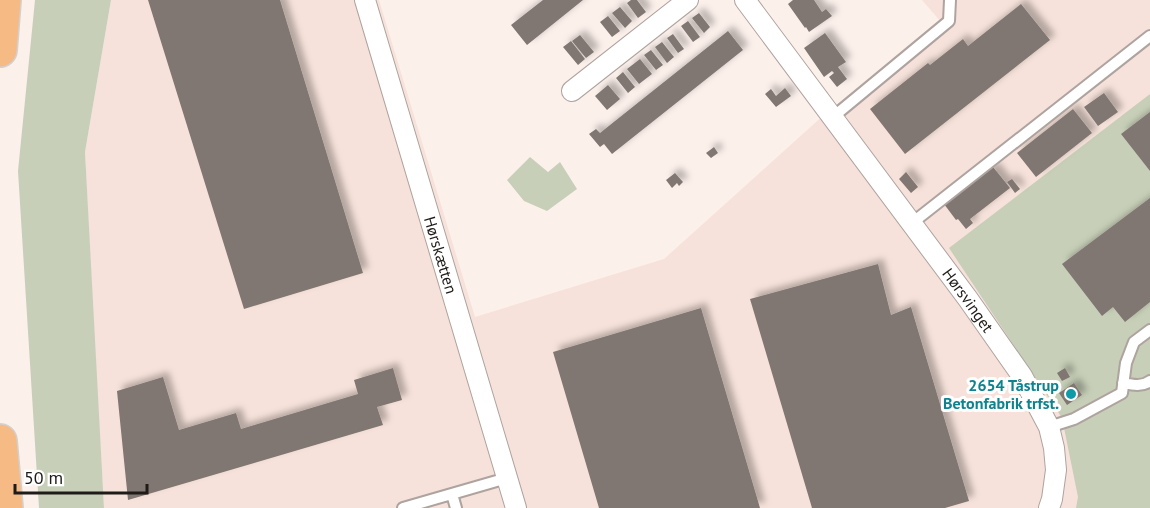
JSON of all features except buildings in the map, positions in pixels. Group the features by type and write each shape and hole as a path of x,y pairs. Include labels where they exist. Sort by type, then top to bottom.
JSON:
{"highway":[{"path":"0,50 4,0"},
{"path":"0,441 6,508"}],"street":[{"name":"Hørskætten","path":"365,0 516,508"},
{"path":"572,90 688,0"},
{"name":"Hørsvinget","path":"746,0 969,299 1022,376 1049,427 1054,448 1056,470 1049,508"}],"lane":[{"path":"831,114 949,21 950,0"},
{"path":"912,223 1150,36"},
{"path":"1049,427 1074,419 1122,393 1126,363 1134,342 1150,330"},
{"path":"1123,383 1144,385 1150,381"},
{"path":"403,508 507,478"},
{"path":"452,494 456,508"}],"shaded area":[{"path":"111,0 379,0 475,317 664,259 826,113 941,22 922,0 1150,0 1150,508 104,508 85,152"}],"green space":[{"path":"35,0 111,0 85,152 104,508 39,508 18,171"},
{"path":"1150,94 1150,508 1076,508 1078,497 1062,418 949,248"},
{"path":"530,157 548,172 560,162 577,189 547,211 524,201 507,180"}],"place":[{"name":"2654 Tåstrup Betonfabrik trfst.","path":"1071,394"}]}
